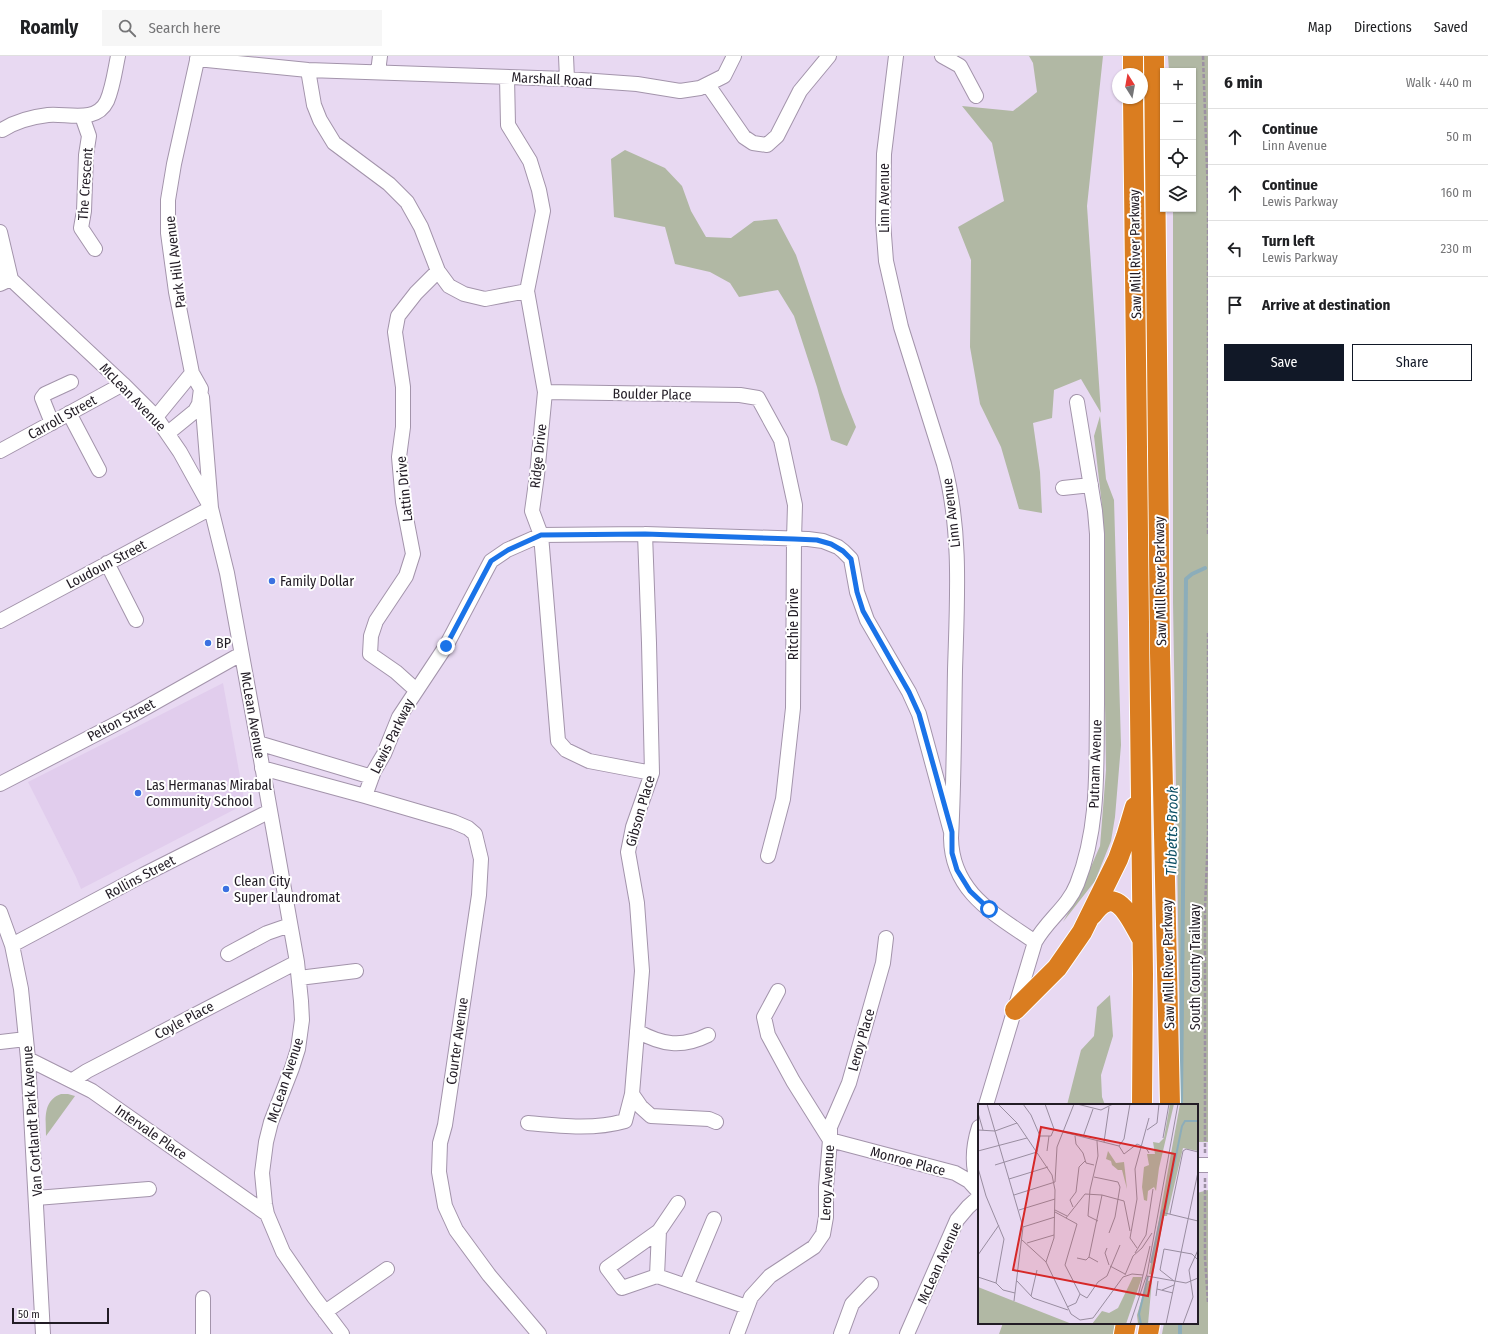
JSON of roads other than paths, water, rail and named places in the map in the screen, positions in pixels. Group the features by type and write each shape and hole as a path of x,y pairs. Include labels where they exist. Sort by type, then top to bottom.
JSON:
{"highway":[{"path":"1133,56 1133,68"},
{"name":"Saw Mill River Parkway","path":"1154,56 1161,668 1170,1104"},
{"name":"Saw Mill River Parkway","path":"1133,104 1142,940 1142,1104"},
{"path":"1015,1010 1057,968 1074,944 1088,920 1118,858 1126,837 1140,785"},
{"path":"1088,920 1095,910 1102,904 1106,902 1116,902 1123,907 1142,940"},
{"path":"1124,1334 1126,1324"},
{"path":"1148,1334 1150,1324"}],"street":[{"path":"1,131 13,123 42,116 82,116 94,114 102,109 107,101 115,75 118,56"},
{"path":"378,72 380,56"},
{"path":"566,56 567,79"},
{"path":"734,56 724,76 708,85 744,137 753,143 767,146 777,136 800,91 829,56"},
{"name":"Linn Avenue","path":"896,56 884,148 884,238 888,273 895,306 949,481 954,516 957,574 951,845 954,862 960,877 970,891 981,903 1035,942"},
{"path":"942,56 960,66 976,96"},
{"name":"Marshall Road","path":"198,57 308,70 567,79 637,84 680,91 700,88 708,85"},
{"name":"Park Hill Avenue","path":"198,57 174,164 168,200 168,233 176,292 192,373 201,389"},
{"path":"308,70 316,110 320,120 334,143 389,184 407,202 421,227 438,271 449,286 464,294 485,299 527,291"},
{"name":"Ridge Drive","path":"507,77 508,125 530,161 539,190 543,211 527,291 545,392 532,511 541,535 558,741 566,750 590,761 652,773"},
{"name":"The Crescent","path":"82,116 89,136 86,155 84,211 81,228 95,249"},
{"path":"0,232 5,281"},
{"name":"McLean Avenue","path":"0,269 5,281 123,384 156,417 168,433 211,508 226,573 258,743 299,978 302,1010 300,1040 292,1068 271,1122 264,1151 262,1183 267,1214 283,1252 342,1334"},
{"name":"Lattin Drive","path":"416,690 396,672 370,654 371,636 376,621 406,576 413,554 403,502 399,458 403,427 403,387 395,332 398,316 416,293 438,271"},
{"path":"156,417 192,373"},
{"path":"52,422 42,398 45,394 71,382"},
{"name":"Carroll Street","path":"0,451 123,384"},
{"path":"168,433 196,411 201,389"},
{"path":"201,389 211,508"},
{"name":"Boulder Place","path":"545,392 740,395 758,398"},
{"name":"Ritchie Drive","path":"758,398 781,440 796,505 794,539 793,708 783,799 768,856"},
{"name":"Putnam Avenue","path":"986,1104 1035,942 1044,928 1070,898 1074,891 1089,849 1093,823 1096,780 1097,534 1096,511 1077,402"},
{"path":"69,413 99,470"},
{"path":"1063,488 1091,485"},
{"name":"Loudoun Street","path":"0,621 211,508"},
{"name":"Lewis Parkway","path":"365,796 372,777 384,754 398,717 446,646 491,561 508,550 541,535 645,534 817,540 831,544 843,551 851,559 857,592 863,611 909,692 919,714 952,832"},
{"name":"Gibson Place","path":"528,1123 572,1126 609,1126 625,1121 632,1094 642,971 637,903 628,852 633,827 652,773 645,534"},
{"path":"107,563 136,620"},
{"name":"Pelton Street","path":"0,784 130,716 241,654"},
{"path":"258,743 372,777"},
{"path":"262,768 365,796"},
{"name":"Courter Avenue","path":"365,796 454,822 468,828 475,834 481,859 479,895 446,1117 440,1143 439,1172 444,1206 456,1230 489,1275 539,1334"},
{"name":"Rollins Street","path":"12,945 143,875 270,811"},
{"name":"Van Cortlandt Park Avenue","path":"0,912 12,945 21,989 28,1059 43,1334"},
{"path":"228,954 267,933 290,925"},
{"name":"Leroy Place","path":"830,1140 830,1127 849,1083 883,963 886,938"},
{"name":"Coyle Place","path":"73,1080 296,962"},
{"path":"299,978 356,971"},
{"name":"Leroy Avenue","path":"737,1334 751,1297 770,1276 814,1248 823,1234 826,1217 826,1187 830,1140 792,1081 768,1035 764,1017 778,991"},
{"path":"637,1031 661,1042 682,1044 695,1041 708,1035"},
{"path":"0,1042 26,1039"},
{"name":"Intervale Place","path":"28,1059 73,1080 92,1091 267,1214"},
{"path":"632,1094 641,1107 651,1116 709,1119 716,1122"},
{"path":"978,1133 975,1141 973,1162 978,1184"},
{"name":"Monroe Place","path":"830,1140 955,1173 970,1181 978,1191"},
{"path":"36,1198 149,1189"},
{"name":"McLean Avenue","path":"907,1334 952,1230 961,1214 978,1198"},
{"path":"678,1204 659,1231 606,1268 622,1288 657,1276 747,1307"},
{"path":"686,1286 714,1219"},
{"path":"657,1276 659,1231"},
{"path":"326,1312 388,1269"},
{"path":"841,1334 852,1304 871,1284"},
{"path":"203,1298 203,1334"}],"waterway":[{"name":"Tibbetts Brook","path":"1181,1104 1186,579 1192,574 1205,568"},
{"name":"Tibbetts Brook","path":"1180,1324 1180,1334"}],"place":[{"name":"Family Dollar","path":"272,581"},
{"name":"BP","path":"208,643"},
{"name":"Las Hermanas Mirabal Community School","path":"138,793"},
{"name":"Clean City Super Laundromat","path":"226,889"}]}
